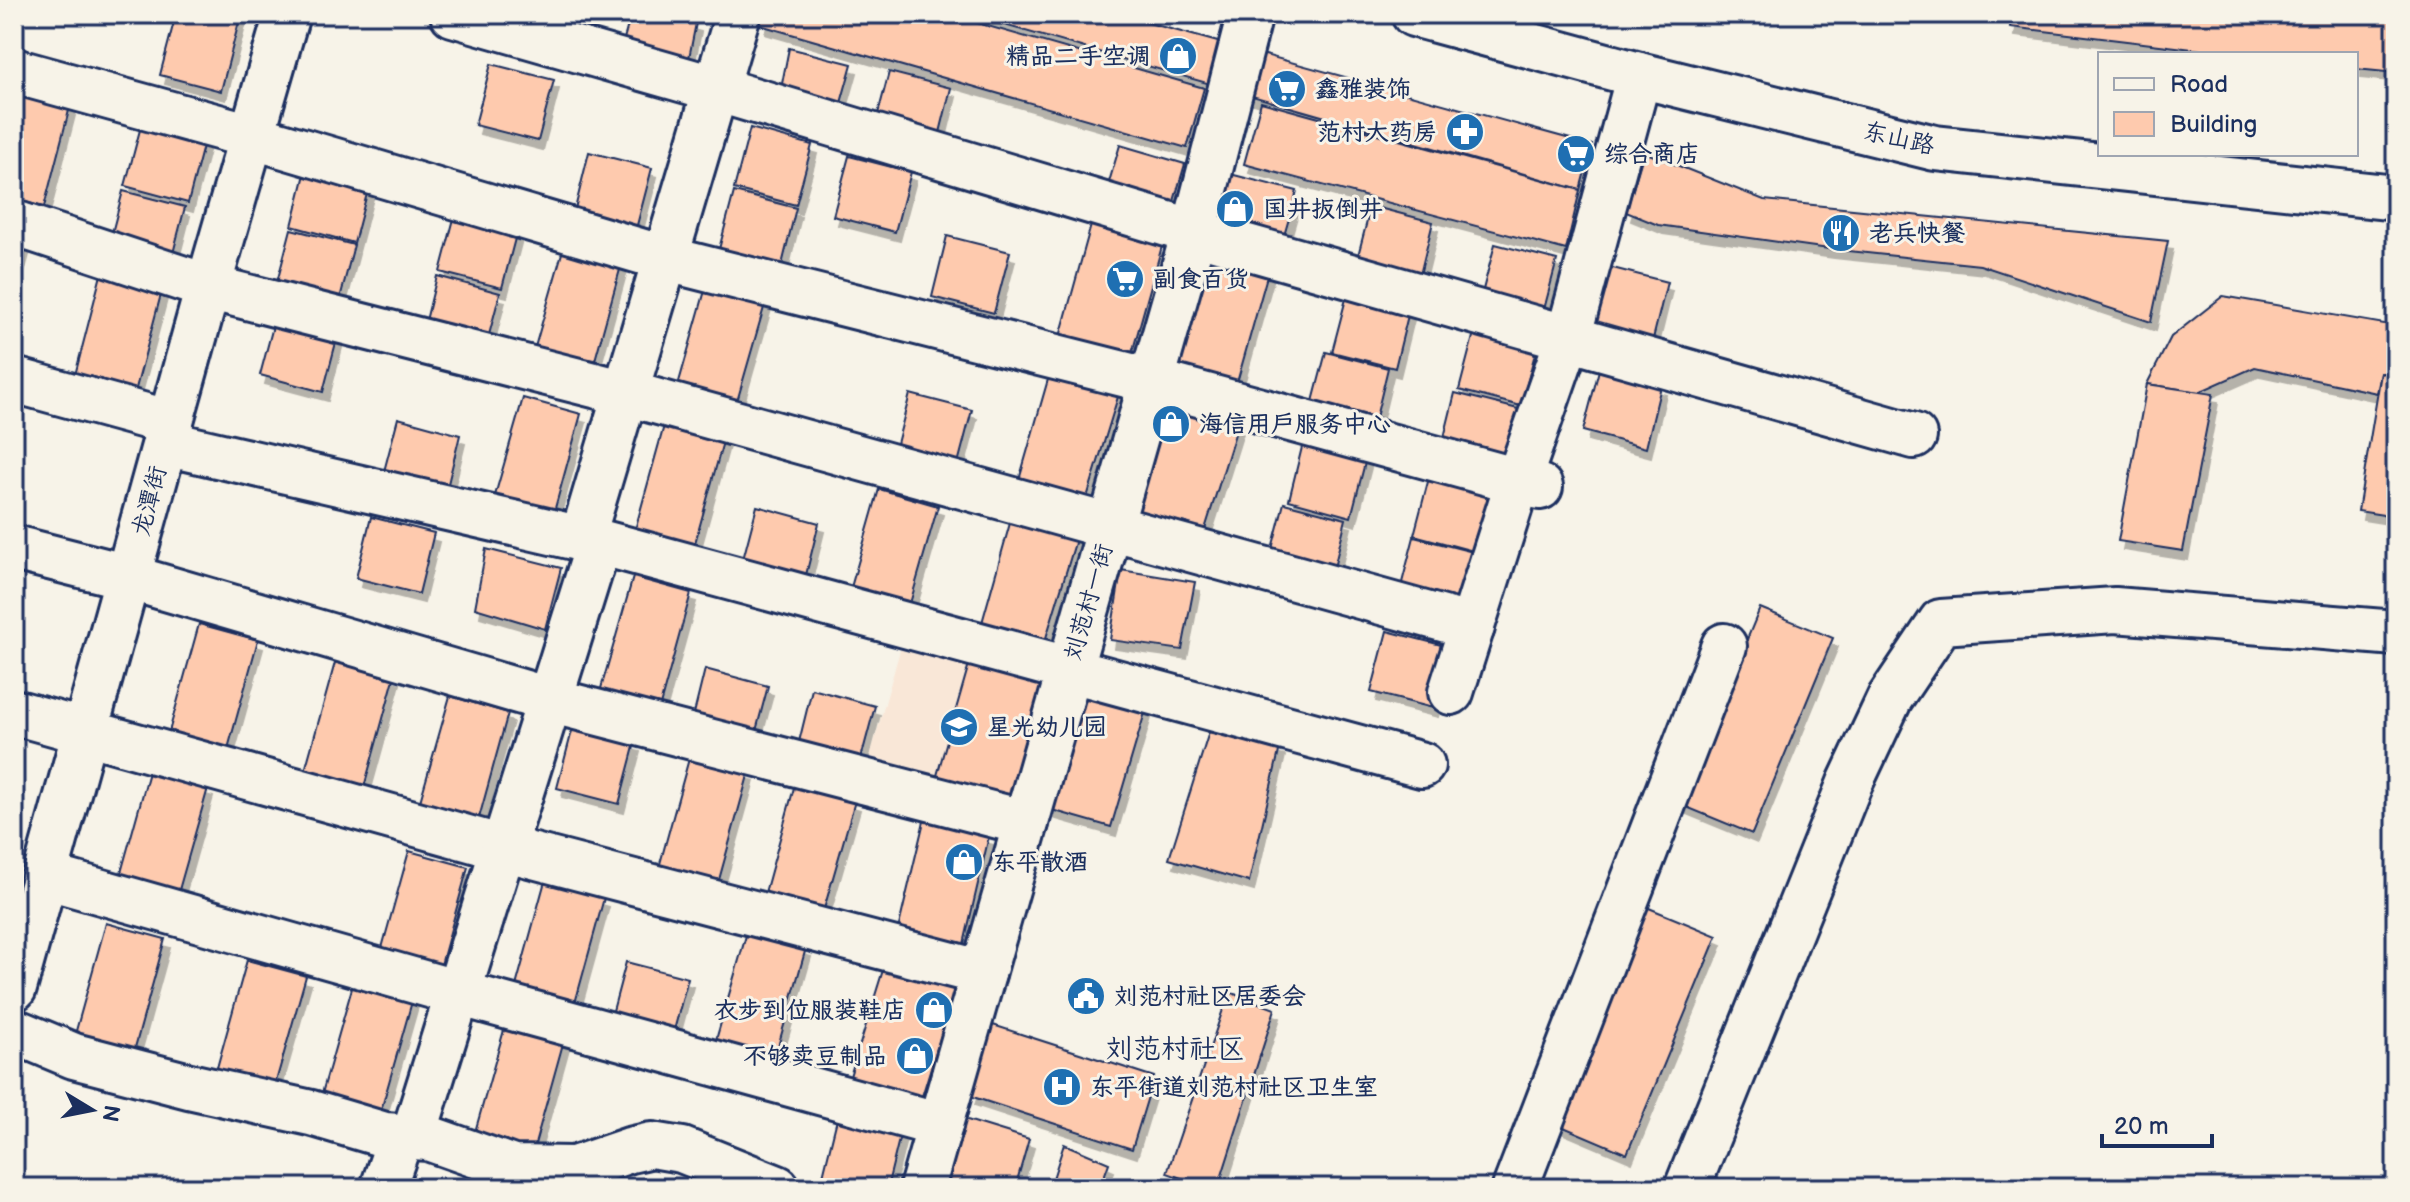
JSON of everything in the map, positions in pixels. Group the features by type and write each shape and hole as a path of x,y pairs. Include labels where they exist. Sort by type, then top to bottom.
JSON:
{"street":[{"name":"龙潭街","path":"14,988 287,14"},
{"path":"453,14 1194,232 1914,436"},
{"path":"383,1188 407,1136 458,993 549,700 626,393 738,14"},
{"name":"刘范村一街","path":"922,1188 1194,232 1250,14"},
{"name":"东山路","path":"1414,14 1639,75 1935,148 2396,198"},
{"path":"14,71 251,136 667,259 1151,381 1529,484"},
{"path":"1451,692 1472,627 1529,484 1639,75"},
{"path":"14,223 208,287 626,393 1472,627"},
{"path":"14,380 168,433 590,541 1422,765"},
{"path":"14,548 128,577 549,700 1026,823"},
{"path":"1687,1188 1850,783 1890,698 1941,622 2115,610 2396,633"},
{"path":"1515,1188 1724,646"},
{"path":"14,712 503,848 983,973"},
{"path":"45,876 940,1125"},
{"path":"14,1031 74,1056 189,1086 311,1113 385,1135 428,1138 509,1178 574,1169 622,1169 652,1145 670,1147 723,1178 777,1188"}],"shaded area":[{"name":"星光幼儿园","path":"904,636 1054,680 1016,809 865,774"}],"building":[{"path":"176,14 241,14 221,91 160,75"},
{"path":"504,14 570,14 565,34"},
{"path":"631,14 663,14 696,23 687,68 622,46"},
{"path":"763,14 946,14 1204,88 1187,148 760,25"},
{"path":"966,14 1116,14 1592,145 1580,190"},
{"path":"2012,14 2373,14 2396,17 2396,73 2358,69 2358,52 2217,52 2010,27"},
{"path":"789,48 852,64 839,110 780,94"},
{"path":"491,64 554,80 538,141 475,125"},
{"path":"889,72 951,88 936,149 873,133"},
{"path":"14,79 73,95 44,207 14,199"},
{"path":"1261,102 1580,190 1566,250 1244,164"},
{"path":"141,126 204,142 188,203 125,186"},
{"path":"750,128 812,145 796,205 734,189"},
{"path":"1120,145 1185,164 1169,218 1104,199"},
{"path":"589,152 652,168 636,229 574,213"},
{"path":"1644,152 1764,200 2168,241 2151,322 1980,265 1829,249 1658,225 1626,212"},
{"path":"849,156 911,172 895,232 833,216"},
{"path":"307,166 370,182 354,243 292,226"},
{"path":"1230,174 1297,191 1281,246 1213,228"},
{"path":"123,191 185,207 169,269 107,252"},
{"path":"734,192 796,208 781,269 718,253"},
{"path":"1371,206 1433,222 1418,283 1355,267"},
{"path":"456,211 518,227 502,288 440,272"},
{"path":"1091,225 1162,246 1129,364 1058,344"},
{"path":"291,229 354,245 338,306 275,290"},
{"path":"947,236 1010,252 994,313 932,297"},
{"path":"14,239 25,242 14,283"},
{"path":"566,239 624,255 592,371 533,354"},
{"path":"1495,244 1557,260 1541,321 1479,305"},
{"path":"1202,249 1269,269 1236,386 1166,369"},
{"path":"1605,266 1667,282 1652,343 1589,327"},
{"path":"103,267 164,283 134,396 74,379"},
{"path":"437,276 500,293 484,354 422,337"},
{"path":"708,280 767,297 734,412 675,396"},
{"path":"1348,291 1410,307 1395,368 1332,352"},
{"path":"2223,296 2396,326 2396,375 2381,373 2377,393 2255,367 2199,392 2147,384 2171,337"},
{"path":"276,315 339,331 323,392 260,375"},
{"path":"1475,329 1537,346 1521,406 1459,390"},
{"path":"1326,352 1388,368 1373,430 1310,413"},
{"path":"1051,369 1121,387 1085,504 1017,487"},
{"path":"1599,370 1661,386 1646,448 1583,431"},
{"path":"2381,373 2396,375 2396,517 2358,511"},
{"path":"2147,384 2213,394 2183,551 2118,541"},
{"path":"1455,393 1518,409 1502,470 1440,454"},
{"path":"910,394 972,410 956,471 894,455"},
{"path":"1166,397 1240,418 1201,542 1128,523"},
{"path":"523,398 581,414 549,530 490,513"},
{"path":"398,418 460,435 445,496 382,479"},
{"path":"665,422 724,438 692,554 633,537"},
{"path":"1304,439 1367,455 1351,517 1289,500"},
{"path":"1430,474 1492,491 1477,552 1414,535"},
{"path":"879,489 938,506 905,621 846,605"},
{"path":"1284,503 1346,519 1331,580 1268,564"},
{"path":"757,506 819,523 804,583 741,567"},
{"path":"1012,516 1078,533 1042,651 978,637"},
{"path":"371,517 434,533 419,594 356,578"},
{"path":"1414,537 1477,553 1461,614 1398,598"},
{"path":"486,549 561,568 545,629 475,608"},
{"path":"1121,570 1195,582 1182,650 1110,640"},
{"path":"633,577 691,593 659,709 600,692"},
{"path":"1760,608 1833,638 1752,834 1679,804"},
{"path":"199,624 258,640 226,756 167,739"},
{"path":"1387,631 1449,647 1433,708 1371,692"},
{"path":"336,659 395,675 363,791 304,774"},
{"path":"969,664 1042,684 1009,800 936,779"},
{"path":"705,669 768,686 752,746 690,730"},
{"path":"812,689 875,706 859,766 797,750"},
{"path":"1082,691 1146,709 1111,827 1048,809"},
{"path":"450,696 508,713 476,829 417,812"},
{"path":"573,727 635,743 619,804 557,788"},
{"path":"1209,732 1280,747 1249,882 1169,859"},
{"path":"690,755 749,772 717,887 658,871"},
{"path":"149,772 208,788 175,904 117,887"},
{"path":"795,784 855,801 822,916 763,900"},
{"path":"924,821 989,836 964,944 898,930"},
{"path":"409,851 468,867 436,983 377,966"},
{"path":"545,881 604,898 572,1014 513,997"},
{"path":"1644,906 1717,936 1627,1154 1554,1123"},
{"path":"106,923 165,939 133,1055 74,1038"},
{"path":"747,932 806,948 773,1064 714,1047"},
{"path":"247,960 306,976 273,1092 215,1075"},
{"path":"626,962 688,978 672,1038 610,1022"},
{"path":"883,970 955,990 919,1106 847,1086"},
{"path":"354,981 413,998 380,1114 321,1097"},
{"path":"1229,992 1275,1009 1218,1188 1210,1188 1167,1173"},
{"path":"506,1023 564,1040 532,1155 473,1139"},
{"name":"东平街道刘范村社区卫生室","path":"993,1025 1154,1077 1132,1149 970,1096"},
{"path":"838,1115 901,1131 887,1188 869,1188 823,1176"},
{"path":"964,1119 1029,1139 1015,1188 943,1188"},
{"path":"1064,1144 1109,1163 1100,1188 1050,1188"}],"place":[{"name":"精品二手空调","path":"1178,56"},
{"name":"鑫雅装饰","path":"1287,89"},
{"name":"范村大药房","path":"1465,132"},
{"name":"综合商店","path":"1576,154"},
{"name":"国井扳倒井","path":"1235,209"},
{"name":"老兵快餐","path":"1841,233"},
{"name":"副食百货","path":"1125,279"},
{"name":"海信用户服务中心","path":"1171,424"},
{"name":"星光幼儿园","path":"959,727"},
{"name":"东平散酒","path":"964,862"},
{"name":"刘范村社区居委会","path":"1086,996"},
{"name":"衣步到位服装鞋店","path":"934,1010"},
{"name":"不够卖豆制品","path":"915,1056"},
{"name":"东平街道刘范村社区卫生室","path":"1062,1087"}],"district":[{"name":"刘范村社区","path":"1175,1048"}]}
